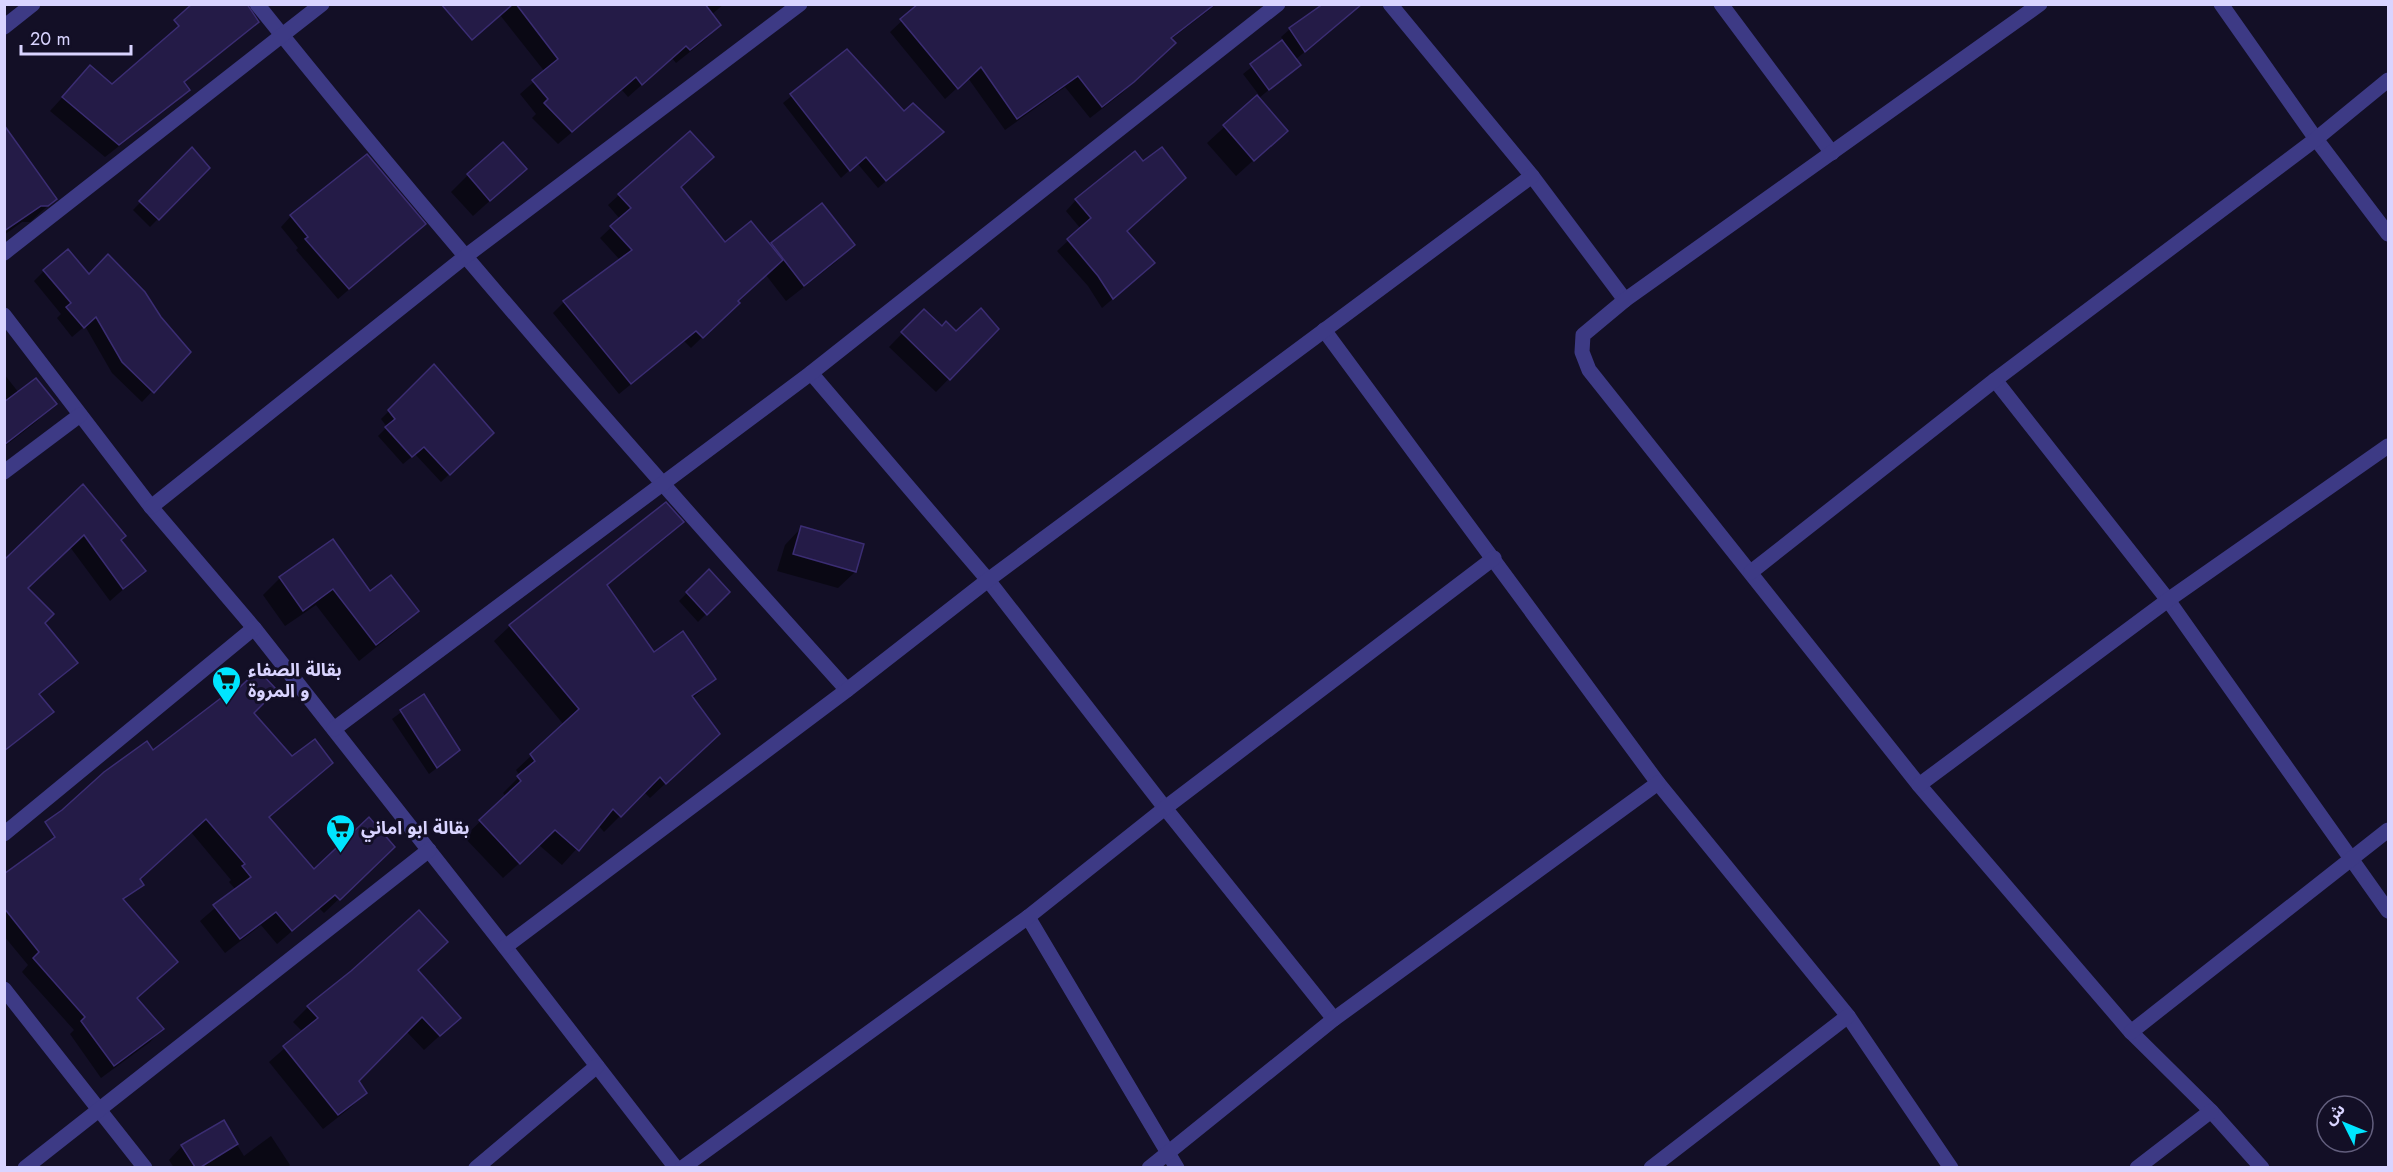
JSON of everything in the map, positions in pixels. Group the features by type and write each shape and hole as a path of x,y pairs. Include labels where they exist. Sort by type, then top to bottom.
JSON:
{"street":[{"path":"4,27 33,4"},
{"path":"257,4 466,256 662,484 847,690"},
{"path":"4,253 322,4"},
{"path":"151,507 466,256 800,4"},
{"path":"334,729 811,373 1278,4"},
{"path":"1390,4 1532,176 1625,300"},
{"path":"1721,4 1832,153"},
{"path":"2040,4 1625,300 1583,335 1582,352 1589,370 1919,785 2131,1032 2211,1110 2262,1167"},
{"path":"2221,4 2316,140 2388,234"},
{"path":"1751,572 1995,380 2316,140 2388,80"},
{"path":"505,946 847,690 988,580 1532,176"},
{"path":"4,315 151,507 254,628 676,1167"},
{"path":"1324,330 1658,783 1848,1016 1951,1167"},
{"path":"811,373 988,580 1165,808 1334,1019"},
{"path":"1995,380 2168,600 2388,911"},
{"path":"4,472 80,415"},
{"path":"1919,785 2168,600 2388,446"},
{"path":"682,1167 1028,917 1165,808 1494,558"},
{"path":"4,834 254,628"},
{"path":"1149,1167 1334,1019 1658,783"},
{"path":"2131,1032 2388,830"},
{"path":"25,1167 429,850"},
{"path":"1028,917 1177,1167"},
{"path":"4,989 144,1167"},
{"path":"1651,1167 1848,1016"},
{"path":"476,1167 597,1066"},
{"path":"2137,1167 2211,1110"}],"building":[{"path":"192,4 247,4 259,22 184,82 190,90 119,145 62,97 90,65 112,84 179,26 174,20"},
{"path":"441,4 513,4 472,40"},
{"path":"516,4 705,4 721,25 690,50 686,46 642,85 636,77 572,132 544,103 548,99 532,80 558,59"},
{"path":"918,4 1215,4 1171,38 1176,43 1134,82 1102,107 1078,76 1017,119 981,67 958,89 900,19"},
{"path":"1323,4 1362,4 1305,52 1289,28"},
{"path":"1282,40 1301,65 1269,90 1250,64"},
{"path":"847,49 904,111 913,103 944,132 886,181 866,157 850,171 790,94"},
{"path":"1257,95 1288,131 1254,161 1223,125"},
{"path":"4,125 57,199 48,206 41,206 4,231"},
{"path":"690,131 714,157 681,187 725,242 751,221 783,260 738,301 740,303 703,338 696,331 631,384 563,301 632,250 610,226 631,208 618,194"},
{"path":"503,142 527,169 490,201 467,174"},
{"path":"192,147 210,168 159,220 139,201"},
{"path":"1162,147 1186,178 1127,231 1155,263 1113,299 1098,276 1067,239 1091,218 1075,199 1135,151 1143,161"},
{"path":"367,154 426,224 349,289 305,239 308,237 290,215"},
{"path":"822,203 855,245 804,286 771,243"},
{"path":"68,249 89,274 108,254 145,292 161,317 191,352 154,393 122,362 96,317 84,328 66,307 71,303 43,270"},
{"path":"981,308 999,329 950,380 901,332 924,309 942,326 946,321 956,331"},
{"path":"434,364 494,433 450,475 424,447 412,457 385,427 395,419 388,410"},
{"path":"36,378 57,404 4,445 4,402"},
{"path":"83,484 126,536 121,540 146,571 123,589 84,535 28,588 54,614 45,623 78,663 39,694 54,712 4,751 4,560"},
{"path":"666,502 684,522 607,585 654,652 683,631 716,679 692,696 720,734 666,784 660,777 621,817 613,809 579,851 555,830 520,864 479,820 521,781 517,776 535,761 530,754 579,709 509,625"},
{"path":"801,526 864,544 856,572 793,554"},
{"path":"333,539 370,591 391,575 419,611 376,645 333,589 303,611 279,577"},
{"path":"709,569 730,592 707,615 686,592"},
{"path":"258,670 277,690 254,713 292,756 315,739 333,763 269,817 314,869 369,817 395,847 340,900 335,895 292,931 276,912 240,939 213,905 251,877 242,866 245,864 206,819 140,879 144,885 123,899 178,962 137,998 164,1029 114,1066 81,1021 85,1017 33,958 39,952 4,908 4,874 55,837 45,822 62,810 104,772 147,741 153,750 221,698 224,702"},
{"path":"424,694 460,750 437,768 400,710"},
{"path":"419,910 448,942 418,970 461,1018 440,1036 422,1017 359,1081 367,1093 338,1115 283,1046 318,1018 307,1006 351,971"},
{"path":"224,1120 238,1144 201,1167 195,1167 181,1145"}],"place":[{"name":"بقالة الصفاء و المروة","path":"227,706"},
{"name":"بقالة ابو اماني","path":"340,854"}]}
